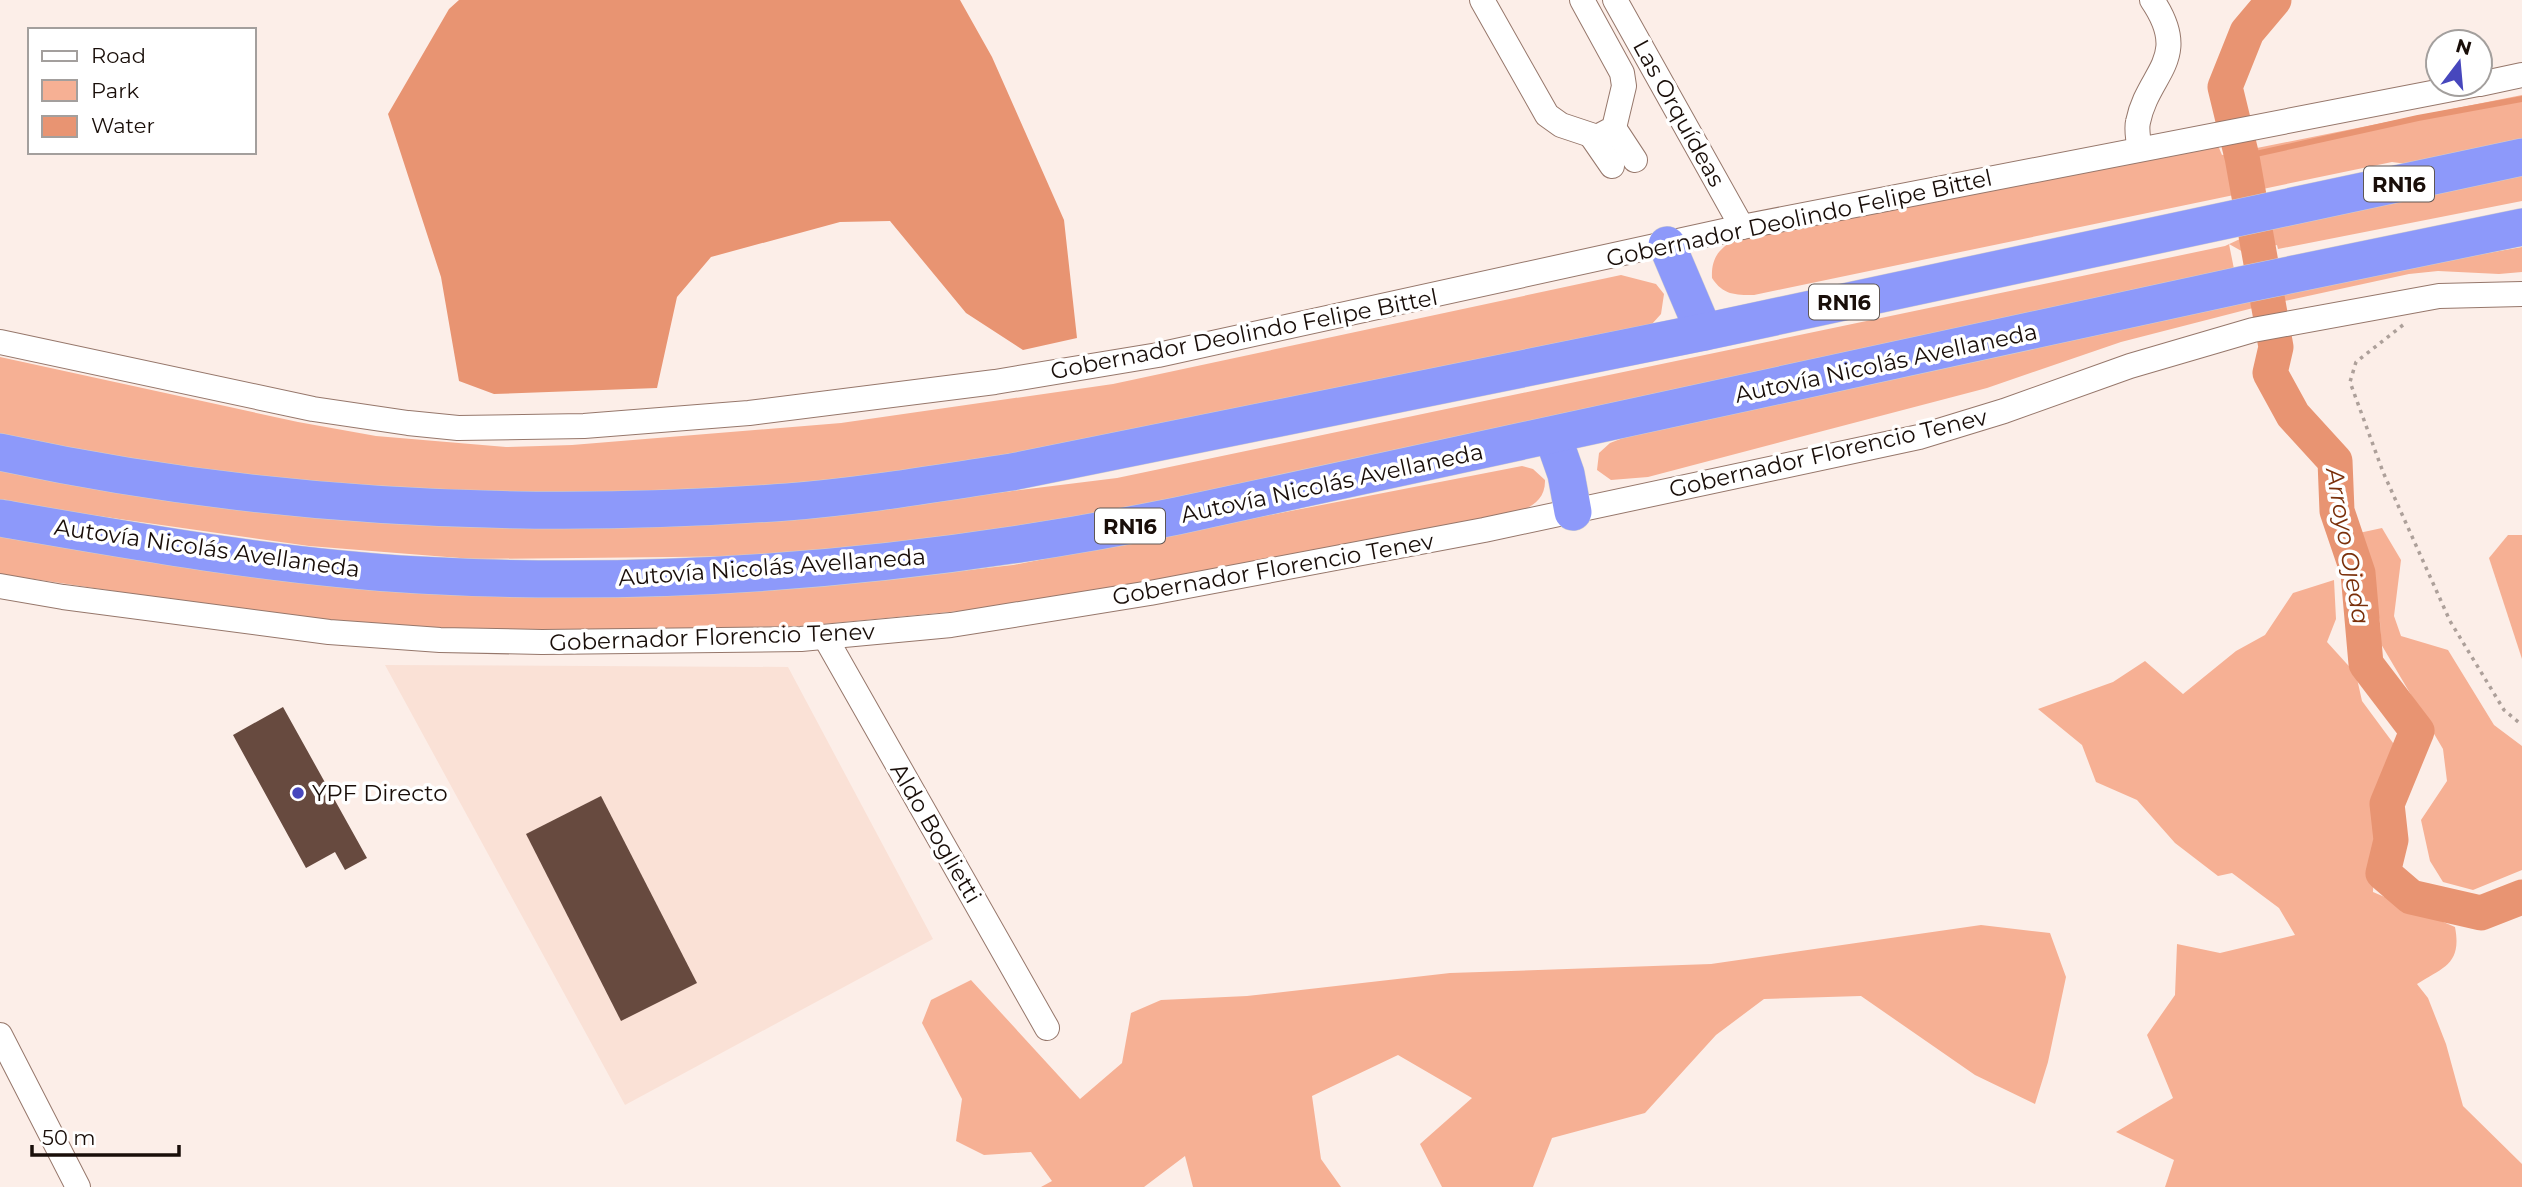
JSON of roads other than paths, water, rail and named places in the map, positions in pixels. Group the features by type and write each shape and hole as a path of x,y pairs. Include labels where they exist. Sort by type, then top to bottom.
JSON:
{"highway":[{"name":"RN16","path":"0,452 243,493 409,508 595,511 790,502 1012,472 1704,332 2522,158"},
{"name":"Autovía Nicolás Avellaneda","path":"0,518 208,550 407,574 590,578 750,573 941,555 1049,541 1553,437 2241,285 2522,227"},
{"path":"1668,245 1704,332"},
{"path":"1553,437 1566,474 1573,512"}],"street":[{"path":"1482,0 1548,116 1603,133 1624,163"},
{"path":"1582,0 1622,73 1624,86 1603,133"},
{"name":"Las Orquídeas","path":"1615,0 1742,227"},
{"path":"2139,149 2137,124 2143,106 2166,65 2167,35 2163,17 2152,0"},
{"name":"Gobernador Deolindo Felipe Bittel","path":"2494,81 2522,75"},
{"name":"Gobernador Deolindo Felipe Bittel","path":"0,342 362,417 458,428 584,426 846,402 1103,364 1742,227 2424,95"},
{"name":"Gobernador Florencio Tenev","path":"0,586 63,597 386,637 542,642 825,637 951,625 1150,593 1573,512 1919,437 2004,411 2130,366 2253,330 2429,298 2522,294"},
{"name":"Aldo Boglietti","path":"825,637 1047,1028"},
{"path":"0,1034 78,1187"}],"water":[{"path":"459,0 960,0 992,57 1064,220 1077,338 1023,350 966,313 890,221 840,222 711,257 677,297 657,388 494,394 459,381 441,277 388,114 449,9"}],"waterway":[{"name":"Arroyo Ojeda","path":"2274,0 2247,32 2225,87 2242,157 2276,347 2270,373 2293,415 2335,461 2337,511 2358,573 2366,664 2417,731 2387,804 2391,840 2383,873 2411,897 2481,913 2522,897"},
{"path":"2242,157 2418,118 2522,99"}],"place":[{"name":"YPF Directo","path":"298,793"}]}
